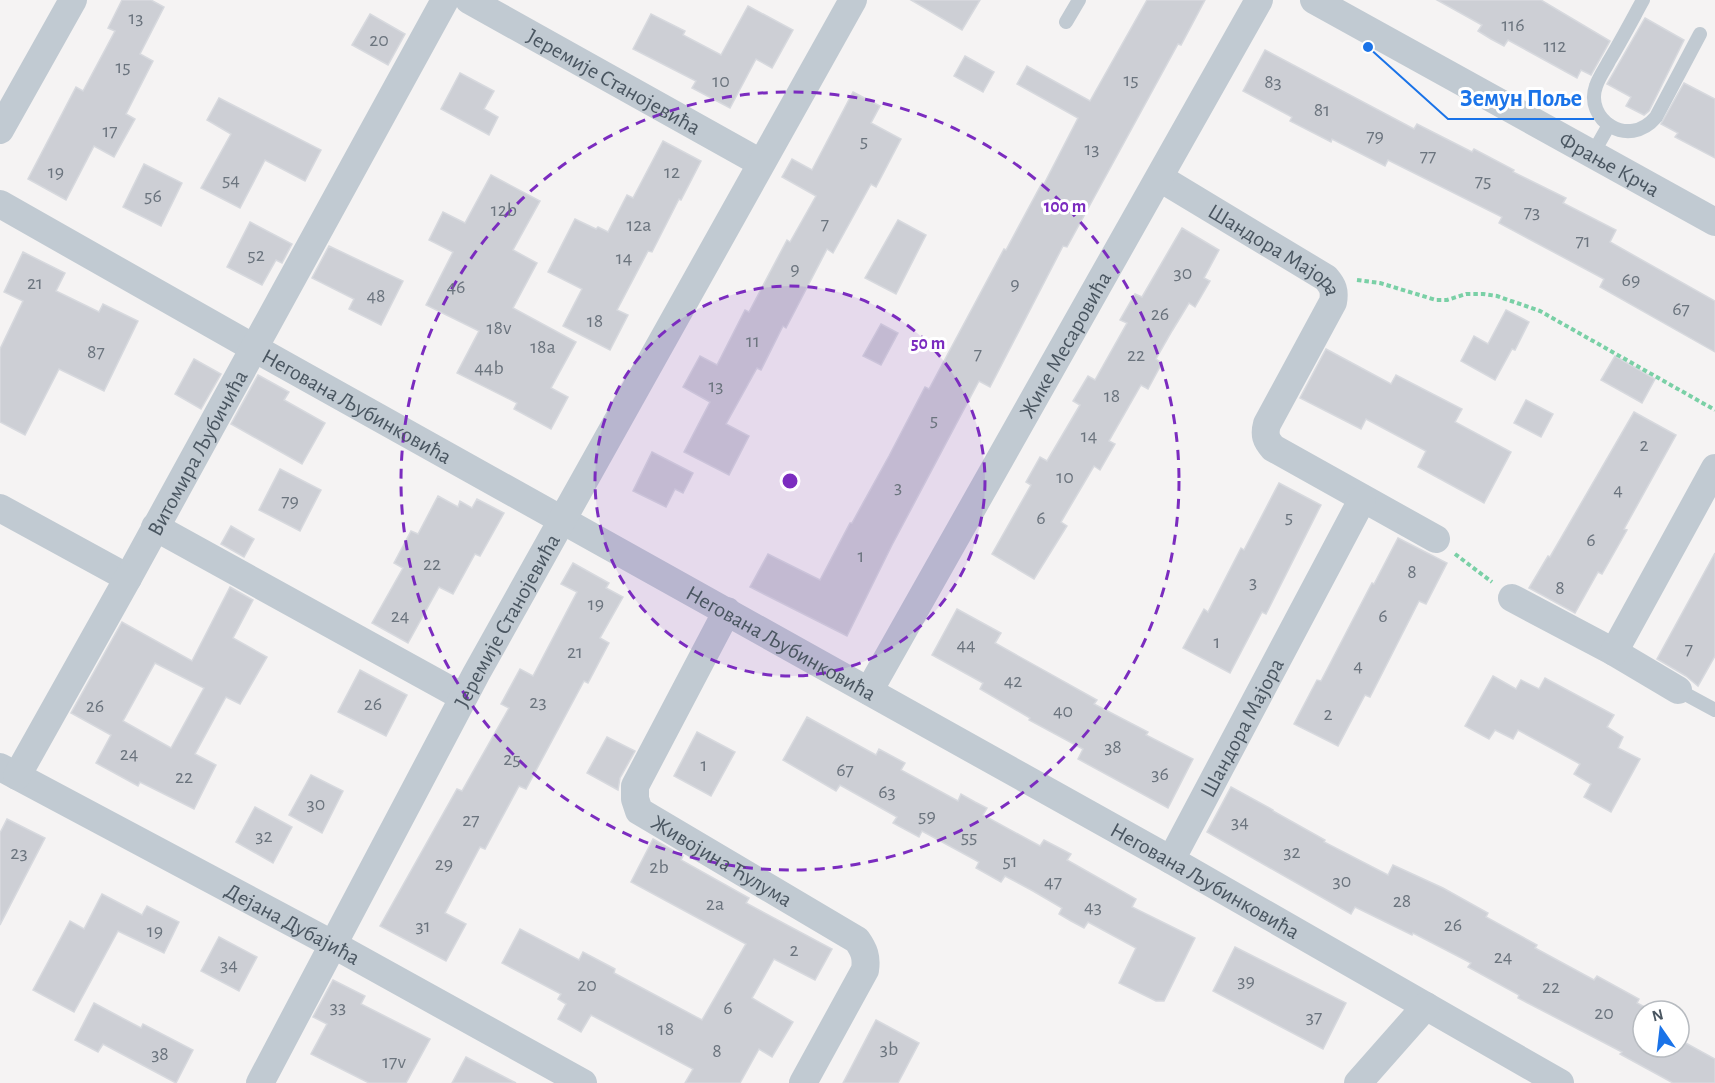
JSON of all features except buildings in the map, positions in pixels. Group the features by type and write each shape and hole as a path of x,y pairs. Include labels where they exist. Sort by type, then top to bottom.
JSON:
{"street":[{"path":"0,130 73,0"},
{"name":"Витомира Љубичића","path":"8,772 128,578 445,0"},
{"name":"Јеремије Станојевића","path":"469,0 761,163"},
{"name":"Јеремије Станојевића","path":"260,1083 463,697 853,0"},
{"name":"Жике Месаровића","path":"869,691 1259,0"},
{"name":"Фрање Крча","path":"1314,0 1715,222"},
{"name":"Шандора Мајора","path":"1160,178 1326,278 1333,286 1334,302 1267,424 1265,432 1267,441 1273,448 1362,500 1436,539"},
{"name":"Негована Љубинковића","path":"0,204 1171,860 1560,1083"},
{"path":"1614,652 1715,468"},
{"name":"Шандора Мајора","path":"1171,860 1362,500"},
{"path":"0,508 128,578"},
{"path":"155,527 463,697"},
{"path":"1512,598 1614,652 1678,690"},
{"name":"Живојина Ћулума","path":"727,611 635,786 635,799 639,811 857,940 862,948 866,959 865,969 803,1083"},
{"name":"Дејана Дубајића","path":"8,772 334,945 583,1083"},
{"path":"1359,1083 1426,1006"}],"lane":[{"path":"1066,22 1079,0"},
{"path":"1643,0 1595,87 1595,104 1601,118 1609,125 1620,131 1636,132 1648,127 1656,117 1700,34"},
{"path":"1592,155 1609,125"},
{"path":"1678,690 1715,710"}],"path":[{"path":"1326,278 1380,284 1430,299 1447,300 1473,293 1497,296 1518,303 1540,311 1715,410"},
{"path":"1436,539 1512,598"}],"place":[{"name":"Земун Поље","path":"1368,47"}]}
